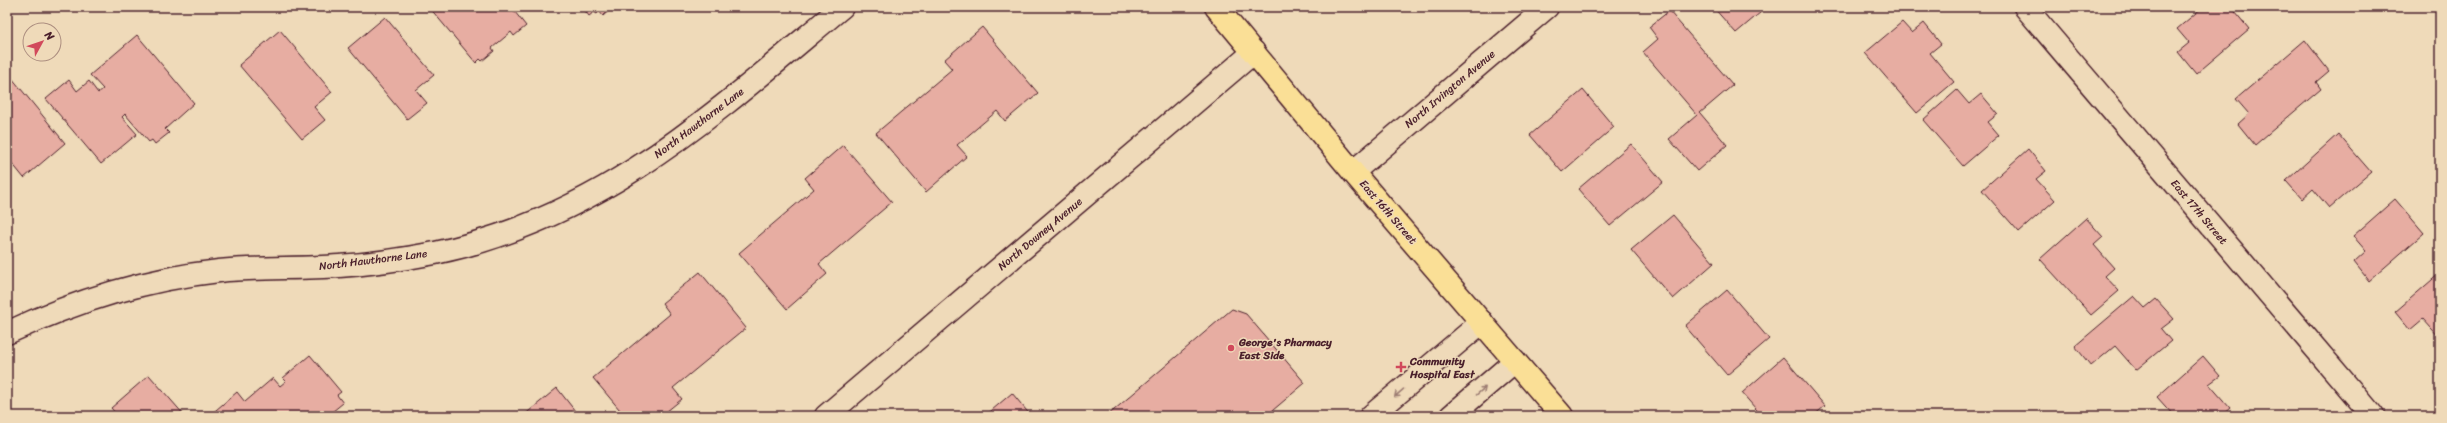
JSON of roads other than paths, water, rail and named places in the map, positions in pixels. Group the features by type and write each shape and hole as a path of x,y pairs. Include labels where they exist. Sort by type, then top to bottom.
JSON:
{"main road":[{"name":"East 16th Street","path":"1216,7 1353,172 1562,416"}],"street":[{"name":"North Hawthorne Lane","path":"7,332 66,308 121,291 170,279 236,270 342,266 398,260 435,253 518,228 591,195 668,149 726,104 842,7"},
{"name":"North Irvington Avenue","path":"1353,172 1547,7"},
{"name":"East 17th Street","path":"2025,7 2373,416"},
{"name":"North Downey Avenue","path":"826,416 1254,52"},
{"path":"1372,416 1482,322"},
{"path":"1451,416 1515,361"}],"place":[{"name":"George's Pharmacy East Side","path":"1231,348"},
{"name":"Community Hospital East","path":"1401,367"}]}
